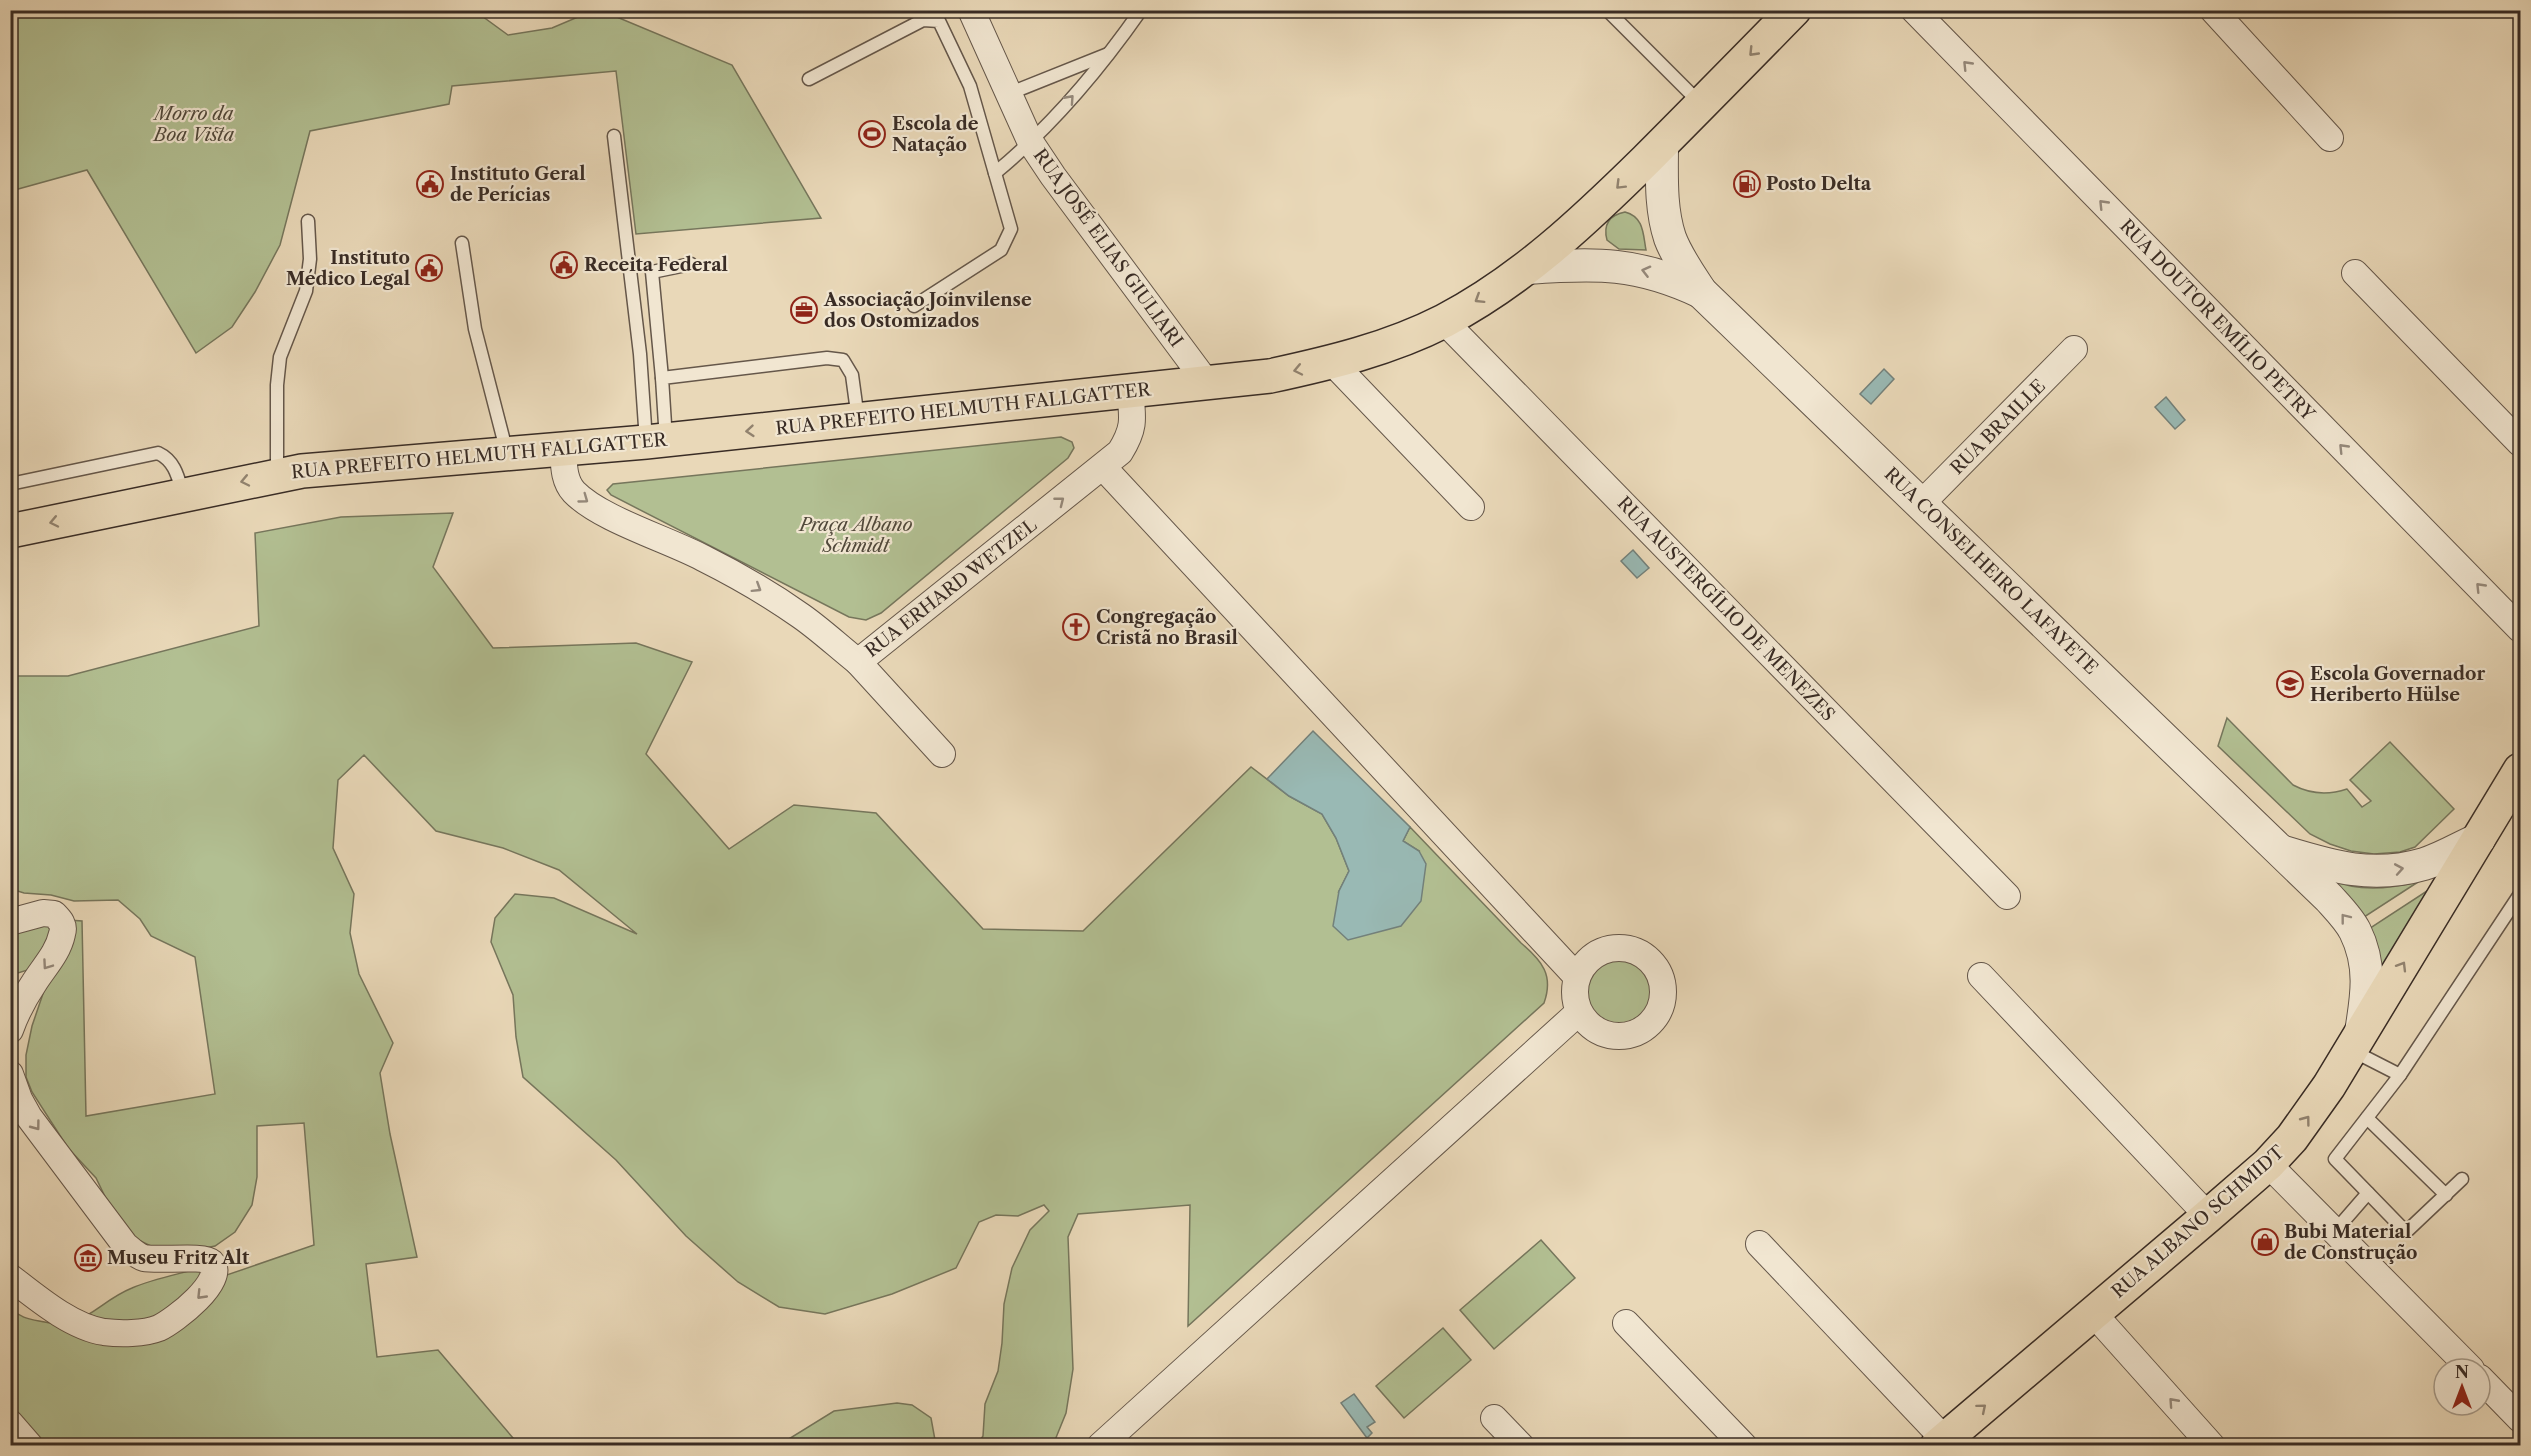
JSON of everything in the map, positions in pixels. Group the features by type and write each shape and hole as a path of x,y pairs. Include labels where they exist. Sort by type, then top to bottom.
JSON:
{"main road":[{"name":"RUA PREFEITO HELMUTH FALLGATTER","path":"10,531 277,474 656,441 858,420 1270,376 1332,363 1388,345 1444,321 1528,268 1580,224 1702,105 1794,10"},
{"name":"RUA ALBANO SCHMIDT","path":"1941,1442 2268,1164 2310,1116 2520,770"}],"street":[{"name":"RUA JOSÉ ELIAS GIULIARI","path":"971,10 1031,143 1060,186 1207,383"},
{"name":"RUA DOUTOR EMÍLIO PETRY","path":"1914,10 2520,629"},
{"path":"2213,10 2330,138"},
{"name":"RUA CONSELHEIRO LAFAYETE","path":"1662,144 1662,199 1665,220 1671,240 1701,292 2329,898 2355,930 2364,957 2368,988 2356,1042"},
{"name":"RUA CONSELHEIRO LAFAYETE","path":"1528,268 1618,265 1671,278 1701,292"},
{"path":"2355,273 2520,443"},
{"name":"RUA AUSTERGÍLIO DE MENEZES","path":"1444,321 2007,896"},
{"name":"RUA BRAILLE","path":"1921,504 2074,350"},
{"path":"1332,363 1471,507"},
{"name":"RUA ERHARD WETZEL","path":"563,449 564,473 571,489 583,500 609,515 702,557 751,584 802,616 858,662 1120,452 1131,435 1130,391"},
{"path":"1103,467 1577,977"},
{"path":"858,662 942,754"},
{"name":"RUA CONSELHEIRO LAFAYETE","path":"2280,851 2337,868 2366,872 2396,870 2425,863 2479,839"},
{"path":"10,922 43,913 54,914 62,922 63,933 52,958 14,1017 10,1030"},
{"path":"1625,948 1640,953 1652,962 1660,975 1664,990 1662,1005 1655,1018 1644,1029 1630,1035 1615,1036 1600,1032 1588,1024 1579,1011 1575,1000 1577,977 1584,964 1596,954 1610,949 1625,948"},
{"path":"1981,976 2208,1216"},
{"path":"1100,1446 1579,1011"},
{"path":"10,1074 29,1117 125,1245 141,1258 162,1261 207,1259 213,1264 215,1273 208,1288 178,1316 158,1328 130,1332 103,1332 74,1320 48,1306 10,1277"},
{"path":"2268,1164 2459,1357"},
{"path":"1759,1244 1941,1442"},
{"path":"2093,1313 2212,1446"},
{"path":"1626,1323 1744,1446"},
{"path":"2492,1390 2520,1419"},
{"path":"1494,1418 1521,1446"},
{"path":"10,1423 30,1446"}],"lane":[{"path":"995,173 1031,143 1112,53 1141,10"},
{"path":"1607,10 1702,105"},
{"path":"809,79 923,20 939,21 970,86 1011,229 1001,250 914,306"},
{"path":"1008,94 1112,53"},
{"path":"614,136 640,354 656,441"},
{"path":"277,474 277,385 280,357 306,291 310,259 308,221"},
{"path":"462,243 475,328 508,454"},
{"path":"656,441 662,378 652,272 691,264"},
{"path":"662,378 827,358 843,360 852,375 858,420"},
{"path":"10,484 158,453 167,457 174,466 183,494"},
{"path":"2463,1179 2406,1232 2335,1159 2400,1075 2520,894"},
{"path":"2356,1042 2400,1075"},
{"path":"2367,1118 2446,1195"},
{"path":"2335,1231 2368,1193"}],"green space":[{"name":"Morro da Boa Vista","path":"600,10 732,65 821,218 636,234 616,71 452,86 449,104 310,131 280,245 255,292 232,327 196,353 87,170 11,191 11,11 475,11 508,35 552,28 592,11"},
{"path":"1619,213 1631,214 1639,222 1646,250 1619,249 1607,240 1608,222"},
{"name":"Praça Albano Schmidt","path":"1061,437 1072,442 1074,448 1068,458 881,613 866,620 849,617 611,495 607,490 613,484"},
{"path":"453,513 433,567 493,648 636,643 692,662 646,754 729,849 794,805 876,813 983,929 1083,931 1251,767 1289,796 1322,814 1336,838 1349,871 1339,891 1419,851 1403,841 1410,827 1535,956 1547,976 1547,993 1544,1003 1188,1326 1190,1205 1078,1214 1068,1237 1073,1369 1066,1413 1053,1445 977,1445 983,1436 985,1404 998,1371 1004,1304 1012,1268 1030,1230 1049,1211 1044,1205 1018,1216 996,1215 979,1222 956,1268 892,1294 825,1314 779,1307 738,1282 686,1236 616,1160 523,1077 516,1037 513,995 491,942 495,918 515,894 554,898 637,934 559,870 503,848 436,831 364,755 338,780 333,848 354,894 350,933 359,974 393,1043 380,1073 390,1134 417,1257 366,1264 377,1357 438,1350 519,1445 41,1445 11,1427 10,1308 20,1316 31,1319 68,1323 89,1314 119,1294 152,1281 213,1264 224,1276 314,1245 304,1123 257,1126 257,1177 252,1205 235,1232 215,1246 190,1251 159,1250 128,1235 110,1207 96,1178 68,1148 32,1092 26,1077 26,1055 32,1026 49,976 37,967 18,973 11,966 11,907 51,904 68,920 82,921 86,1116 215,1094 195,957 151,936 140,919 118,900 74,901 11,889 11,676 68,676 259,626 255,533 341,517"},
{"path":"2227,718 2293,785 2320,793 2347,789 2362,807 2371,801 2350,780 2390,742 2454,809 2415,847 2400,852 2374,854 2351,851 2330,844 2310,834 2218,746"},
{"path":"2328,879 2362,888 2418,882 2358,921"},
{"path":"2430,889 2378,988 2364,932"},
{"path":"1612,955 1626,955 1640,961 1650,971 1656,985 1656,999 1650,1013 1640,1023 1626,1029 1612,1029 1598,1023 1588,1013 1582,999 1582,985 1588,971 1598,961"},
{"path":"1541,1240 1575,1278 1494,1349 1460,1310"},
{"path":"1443,1328 1471,1360 1404,1418 1376,1386"},
{"path":"897,1403 912,1405 931,1418 935,1440 941,1445 779,1445 834,1411"}],"water":[{"path":"1884,369 1894,379 1871,404 1860,394"},
{"path":"2166,397 2185,420 2175,429 2155,407"},
{"path":"1633,550 1649,568 1637,578 1621,561"},
{"path":"1313,731 1410,827 1403,841 1419,851 1426,864 1421,901 1401,926 1348,940 1333,926 1339,891 1349,871 1336,838 1322,814 1289,796 1267,779"},
{"path":"1354,1394 1375,1422 1367,1427 1372,1433 1367,1438 1341,1403"}],"place":[{"name":"Escola de Natação","path":"872,134"},
{"name":"Instituto Geral de Perícias","path":"430,184"},
{"name":"Posto Delta","path":"1747,184"},
{"name":"Receita Federal","path":"564,265"},
{"name":"Instituto Médico Legal","path":"429,268"},
{"name":"Associação Joinvilense dos Ostomizados","path":"804,310"},
{"name":"Congregação Cristã no Brasil","path":"1076,627"},
{"name":"Escola Governador Heriberto Hülse","path":"2290,684"},
{"name":"Bubi Material de Construção","path":"2265,1242"},
{"name":"Museu Fritz Alt","path":"88,1258"}]}
